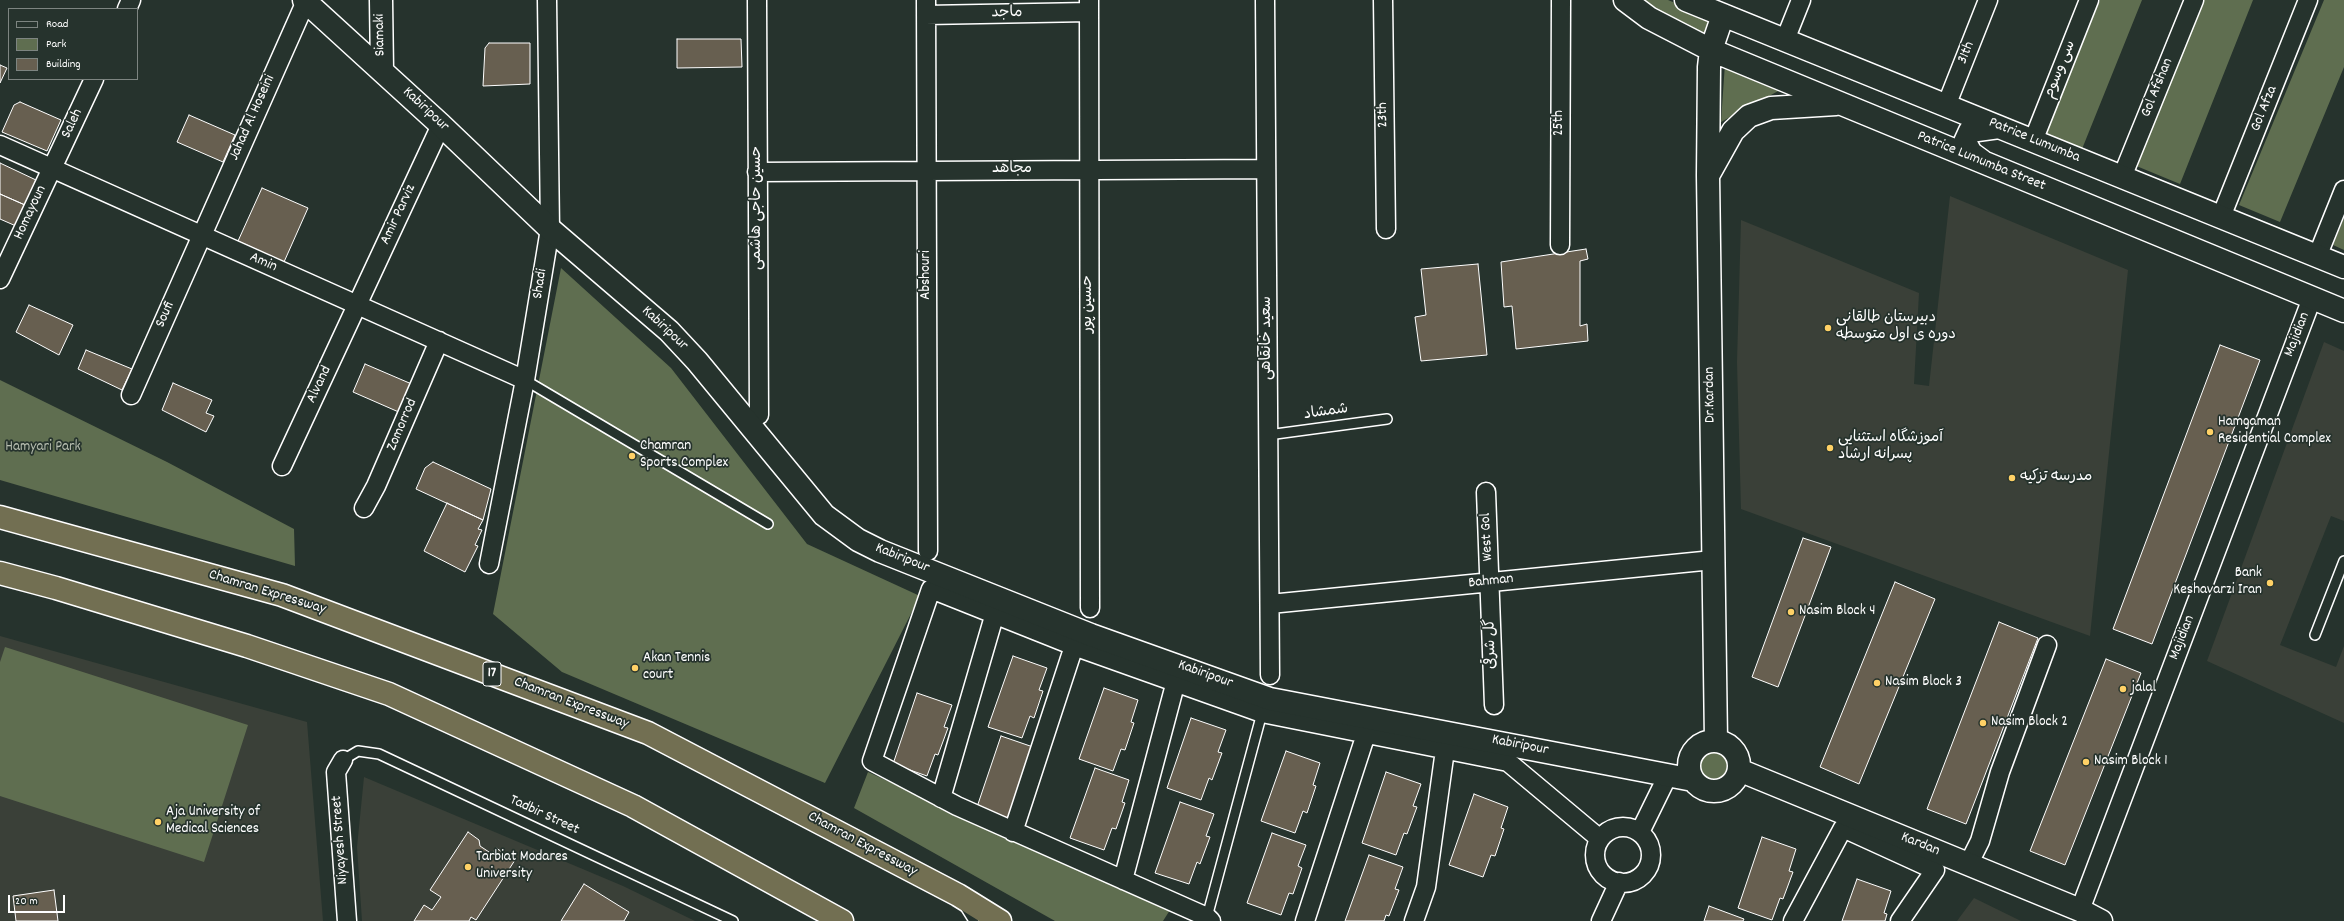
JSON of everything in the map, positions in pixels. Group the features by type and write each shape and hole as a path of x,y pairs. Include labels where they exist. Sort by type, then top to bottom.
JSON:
{"highway":[{"name":"Chamran Expressway","path":"0,516 282,595 648,733 958,895 1000,921"},
{"path":"0,573 56,588 247,646 388,694 633,806 842,921"},
{"path":"0,589 38,594 56,588"}],"street":[{"name":"Siamaki","path":"381,0 382,70"},
{"name":"Shadi","path":"489,564 525,380 550,229 547,0"},
{"name":"حسین حاجی هاشمی","path":"757,0 759,415"},
{"name":"سعید خانقاهی","path":"1265,0 1270,675"},
{"name":"23th","path":"1383,0 1386,229"},
{"name":"25th","path":"1560,245 1561,0"},
{"name":"Patrice Lumumba Street","path":"1625,0 1649,18 1711,50 2344,311"},
{"name":"Patrice Lumumba","path":"1686,0 2344,267"},
{"path":"1785,40 1801,0"},
{"name":"31th","path":"1946,106 1988,0"},
{"name":"سی وسوم","path":"2033,141 2090,0"},
{"name":"Gol Afshan","path":"2122,177 2194,0"},
{"name":"Gol Afza","path":"2221,217 2308,0"},
{"name":"Kabiripour","path":"305,1 442,125 550,229 669,331 697,361 824,515 858,540 880,551 1091,634 1270,699 1692,780"},
{"name":"Jahad Al Hoseini","path":"201,235 305,1"},
{"name":"ماجد","path":"926,8 1089,6"},
{"name":"حسین پور","path":"1089,6 1090,608"},
{"name":"Abshouri","path":"926,8 928,551"},
{"name":"Dr.Kardan","path":"1716,740 1708,175 1709,67 1711,50 1723,15"},
{"name":"Saleh","path":"52,168 94,80"},
{"path":"1708,175 1733,131 1749,116 1771,108 1840,103"},
{"name":"Amir Parviz","path":"357,305 442,125"},
{"path":"1985,163 1971,153 1965,142 1970,131 2000,127"},
{"name":"Amin","path":"0,145 525,380"},
{"name":"Homayoun","path":"0,280 52,168"},
{"name":"مجاهد","path":"758,172 1266,169"},
{"path":"2317,256 2344,190"},
{"name":"Soufi","path":"131,395 201,235"},
{"name":"Majidian","path":"2080,910 2312,298"},
{"name":"Alvand","path":"282,466 357,305"},
{"name":"Zomorrod","path":"364,508 376,486 439,341"},
{"name":"West Gol","path":"1486,492 1491,582"},
{"name":"Bahman","path":"1270,604 1713,560"},
{"name":"گل شرقی","path":"1491,582 1494,705"},
{"path":"1209,919 1013,832 941,798 872,761 931,589 995,613 1074,646 1176,681 1262,713 1508,762 1600,839"},
{"path":"941,798 995,613"},
{"path":"1968,865 1980,841 2000,772 2046,645"},
{"path":"1013,832 1074,646"},
{"path":"1123,880 1176,681"},
{"path":"1305,921 1366,734"},
{"path":"1716,740 1727,745 1736,754 1739,770 1736,778 1723,789 1706,790 1692,780 1688,765 1694,750 1708,741 1716,740"},
{"path":"1414,921 1426,888 1445,750"},
{"name":"Niyayesh Street","path":"342,760 336,772 347,921"},
{"name":"Kardan","path":"1739,770 2080,910 2101,921"},
{"path":"1640,832 1668,775"},
{"path":"1614,828 1632,828 1640,832 1650,846 1649,864 1637,879 1619,882 1610,879 1597,866 1596,847 1600,839 1614,828"},
{"path":"1793,921 1843,828 1935,870 1900,921"},
{"path":"1601,921 1619,882"}],"lane":[{"path":"525,380 768,524"},
{"name":"شمشاد","path":"1268,435 1387,419"},
{"path":"2315,635 2344,561"},
{"path":"1209,919 1262,713"},
{"name":"Tadbir Street","path":"342,760 358,751 379,754 733,921"},
{"path":"958,895 974,921"}],"shaded area":[{"path":"1950,196 2128,270 2090,636 1741,509 1737,362 1741,220 1919,293 1914,384 1929,386"},
{"name":"Bank Keshavarzi Iran","path":"2324,342 2344,351 2344,521 2331,516 2280,645 2336,667 2344,646 2344,723 2207,661"},
{"name":"Aja University of Medical Sciences","path":"0,636 307,722 323,921 0,921"},
{"name":"Tarbiat Modares University","path":"364,777 623,886 695,921 362,921 357,847"},
{"path":"1974,898 2021,921 1957,921"}],"green space":[{"path":"1633,0 1668,0 1711,18 1705,34"},
{"path":"2100,0 2142,0 2080,154 2044,139"},
{"path":"2200,0 2253,0 2180,184 2134,165"},
{"path":"2324,0 2344,0 2344,67 2280,222 2239,205"},
{"path":"1725,63 1782,89 1721,122"},
{"path":"2344,218 2344,250 2333,245"},
{"name":"Chamran Sports Complex","path":"561,268 671,368 807,544 920,596 825,783 562,672 493,614"},
{"name":"Hamyari Park","path":"0,380 167,462 294,529 295,566 0,480"},
{"path":"5,647 248,725 204,862 0,796 0,662"},
{"path":"1717,750 1726,755 1730,760 1730,774 1726,779 1721,783 1711,784 1707,783 1698,774 1697,764 1698,760 1707,751"},
{"path":"868,772 1170,910 1163,921 1055,921 854,808"}],"building":[{"path":"677,39 741,39 742,67 677,68"},
{"path":"489,43 530,43 530,84 483,86 485,48"},
{"path":"0,65 7,68 0,83"},
{"path":"20,102 61,120 47,151 2,132 14,105"},
{"path":"189,115 235,135 223,162 177,142"},
{"path":"0,163 36,180 25,205 0,194"},
{"path":"262,188 308,208 284,262 238,241"},
{"path":"0,194 25,205 16,226 0,219"},
{"path":"1586,249 1588,259 1580,261 1580,326 1587,324 1588,341 1516,349 1512,306 1504,307 1501,262"},
{"path":"1478,264 1487,355 1421,361 1415,317 1426,315 1421,269"},
{"path":"29,305 73,325 59,355 16,332"},
{"name":"Hamgaman Residential Complex","path":"2220,345 2260,360 2152,644 2113,629"},
{"path":"86,350 132,369 122,390 78,369"},
{"path":"365,364 414,385 401,413 353,392"},
{"path":"173,383 212,400 206,413 214,416 206,432 162,410"},
{"path":"433,462 491,489 483,520 416,489 425,468"},
{"path":"447,503 483,520 478,529 482,530 475,545 478,546 465,572 424,551"},
{"name":"Nasim Block 4","path":"1803,538 1831,547 1778,687 1752,677"},
{"name":"Nasim Block 3","path":"1895,582 1935,599 1859,784 1820,767"},
{"name":"Nasim Block 2","path":"1999,622 2038,638 1966,824 1927,809"},
{"path":"1013,656 1047,668 1039,690 1043,691 1034,718 1030,716 1022,738 988,727"},
{"name":"Nasim Block 1","path":"2106,659 2141,673 2065,865 2030,851"},
{"path":"1104,688 1138,700 1131,722 1134,723 1125,750 1121,749 1113,771 1079,759"},
{"path":"917,693 952,705 944,727 948,728 938,755 935,754 927,776 893,764"},
{"path":"1191,718 1226,730 1218,752 1222,753 1212,780 1209,778 1201,800 1167,788"},
{"path":"1001,736 1036,748 1011,819 977,807"},
{"path":"1286,751 1320,763 1313,785 1316,786 1307,813 1303,811 1295,833 1261,821"},
{"path":"1095,768 1129,780 1122,802 1125,803 1116,829 1112,828 1104,850 1070,838"},
{"path":"1386,772 1421,784 1413,806 1417,807 1407,834 1404,833 1396,855 1362,843"},
{"path":"1474,794 1508,807 1501,828 1504,829 1495,856 1491,855 1483,877 1449,865"},
{"path":"1180,802 1214,814 1206,836 1210,837 1200,864 1197,862 1189,884 1155,873"},
{"path":"468,832 479,840 480,846 492,854 496,848 515,860 476,920 471,917 469,921 414,921 424,905 432,910 441,897 430,890"},
{"path":"1272,833 1306,845 1298,866 1302,868 1293,894 1289,893 1281,915 1247,903"},
{"path":"1762,837 1796,849 1789,871 1793,872 1783,899 1780,898 1772,920 1738,908"},
{"path":"1369,855 1403,867 1395,889 1399,890 1389,916 1386,915 1384,921 1345,921"},
{"path":"1857,879 1891,891 1884,913 1887,914 1885,921 1842,921"},
{"path":"584,884 629,912 624,921 561,921"},
{"path":"54,890 58,921 16,921 13,896"},
{"path":"1709,906 1744,919 1743,921 1704,921"}],"place":[{"name":"دبیرستان طالقانی دوره ی اول متوسطه","path":"1828,328"},
{"name":"Hamgaman Residential Complex","path":"2210,432"},
{"name":"آموزشگاه استثنایی پسرانه ارشاد","path":"1830,448"},
{"name":"Chamran Sports Complex","path":"632,456"},
{"name":"مدرسه تزکیه","path":"2012,478"},
{"name":"Bank Keshavarzi Iran","path":"2270,583"},
{"name":"Nasim Block 4","path":"1791,612"},
{"name":"Akan Tennis court","path":"635,668"},
{"name":"Nasim Block 3","path":"1877,683"},
{"name":"jalal","path":"2123,689"},
{"name":"Nasim Block 2","path":"1983,723"},
{"name":"Nasim Block 1","path":"2086,762"},
{"name":"Aja University of Medical Sciences","path":"158,822"},
{"name":"Tarbiat Modares University","path":"468,867"}]}
